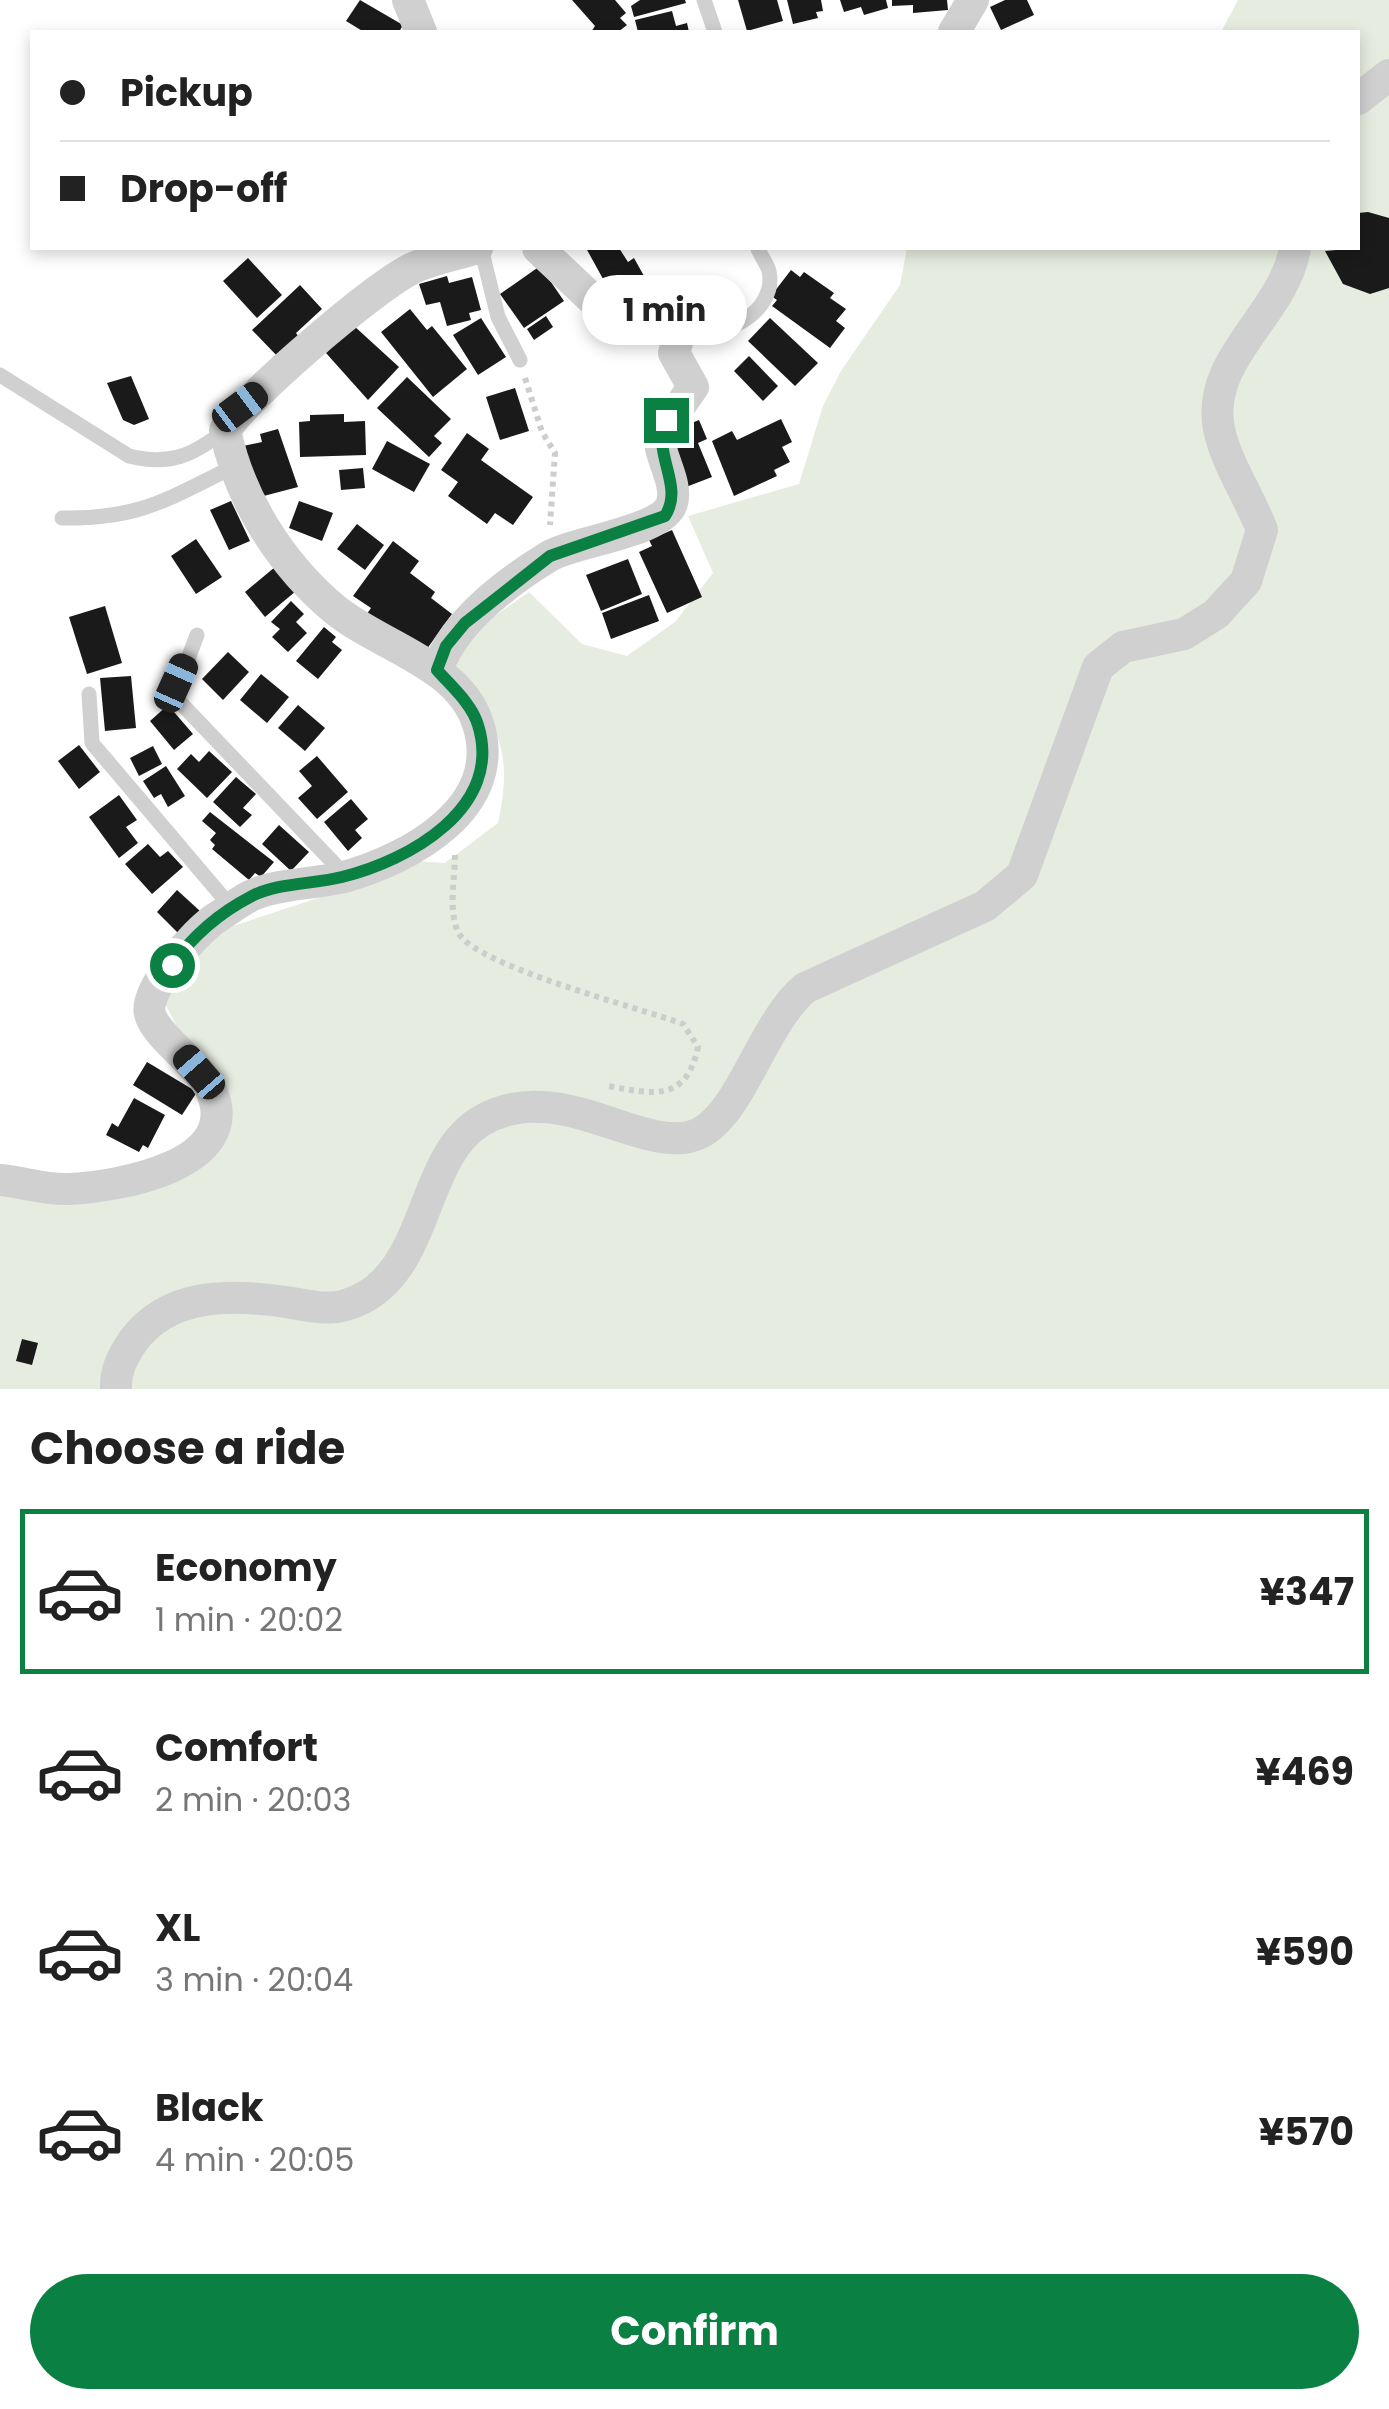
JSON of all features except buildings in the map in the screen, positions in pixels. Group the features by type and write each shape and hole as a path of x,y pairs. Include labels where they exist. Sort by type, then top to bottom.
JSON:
{"street":[{"path":"408,0 420,30"},
{"path":"955,30 973,0"},
{"path":"1360,97 1389,76"},
{"path":"0,1180 81,1187 148,1176 198,1152 216,1120 211,1091 150,1016 149,997 189,942 256,893 346,876 409,852 443,827 470,796 483,759 478,723 437,670 378,640 332,608 260,524 232,467 225,430 240,407 359,306 411,270 473,250"},
{"path":"437,670 446,646 465,623 550,556 658,520 672,505 673,491 659,436 693,387 674,353 681,330 643,310 606,312 540,250"},
{"path":"116,1389 122,1358 136,1338 148,1323 185,1302 258,1298 323,1308 345,1306 366,1296 395,1270 418,1230 452,1153 479,1122 516,1107 541,1106 667,1138 702,1133 726,1109 785,1005 805,988 986,906 1022,876 1098,666 1122,647 1184,634 1216,614 1246,582 1262,530 1220,434 1216,400 1231,362 1286,278 1294,250"}],"lane":[{"path":"704,0 714,30"},
{"path":"480,250 498,317 520,360"},
{"path":"681,330 700,337 723,334 754,311 767,295 769,271 758,250"},
{"path":"0,375 129,456 153,462 186,457 225,430"},
{"path":"62,518 112,518 150,507 232,467"},
{"path":"197,635 174,696 346,876"},
{"path":"89,694 92,743 232,908"}],"path":[{"path":"520,360 542,432 554,454 550,556"},
{"path":"443,827 455,845 458,933 470,945 500,962 683,1024 698,1047 694,1067 676,1088 652,1095 598,1084"}],"shaded area":[{"path":"1238,0 1389,0 1389,1389 0,1389 0,1195 219,1143 182,1037 165,1003 184,964 224,929 388,875 415,861 445,863 498,823 504,773 497,736 479,702 450,662 476,629 529,592 582,644 627,656 675,622 713,573 688,516 799,484 823,406 841,371 900,285 907,250 1360,250 1360,30 1222,30"}],"route":[{"path":"172,965 208,923 256,893 346,876 387,862 427,841 458,813 470,796 483,759 478,723 437,670 446,646 465,623 550,556 665,516 672,505 673,491 659,448 666,420"}]}
